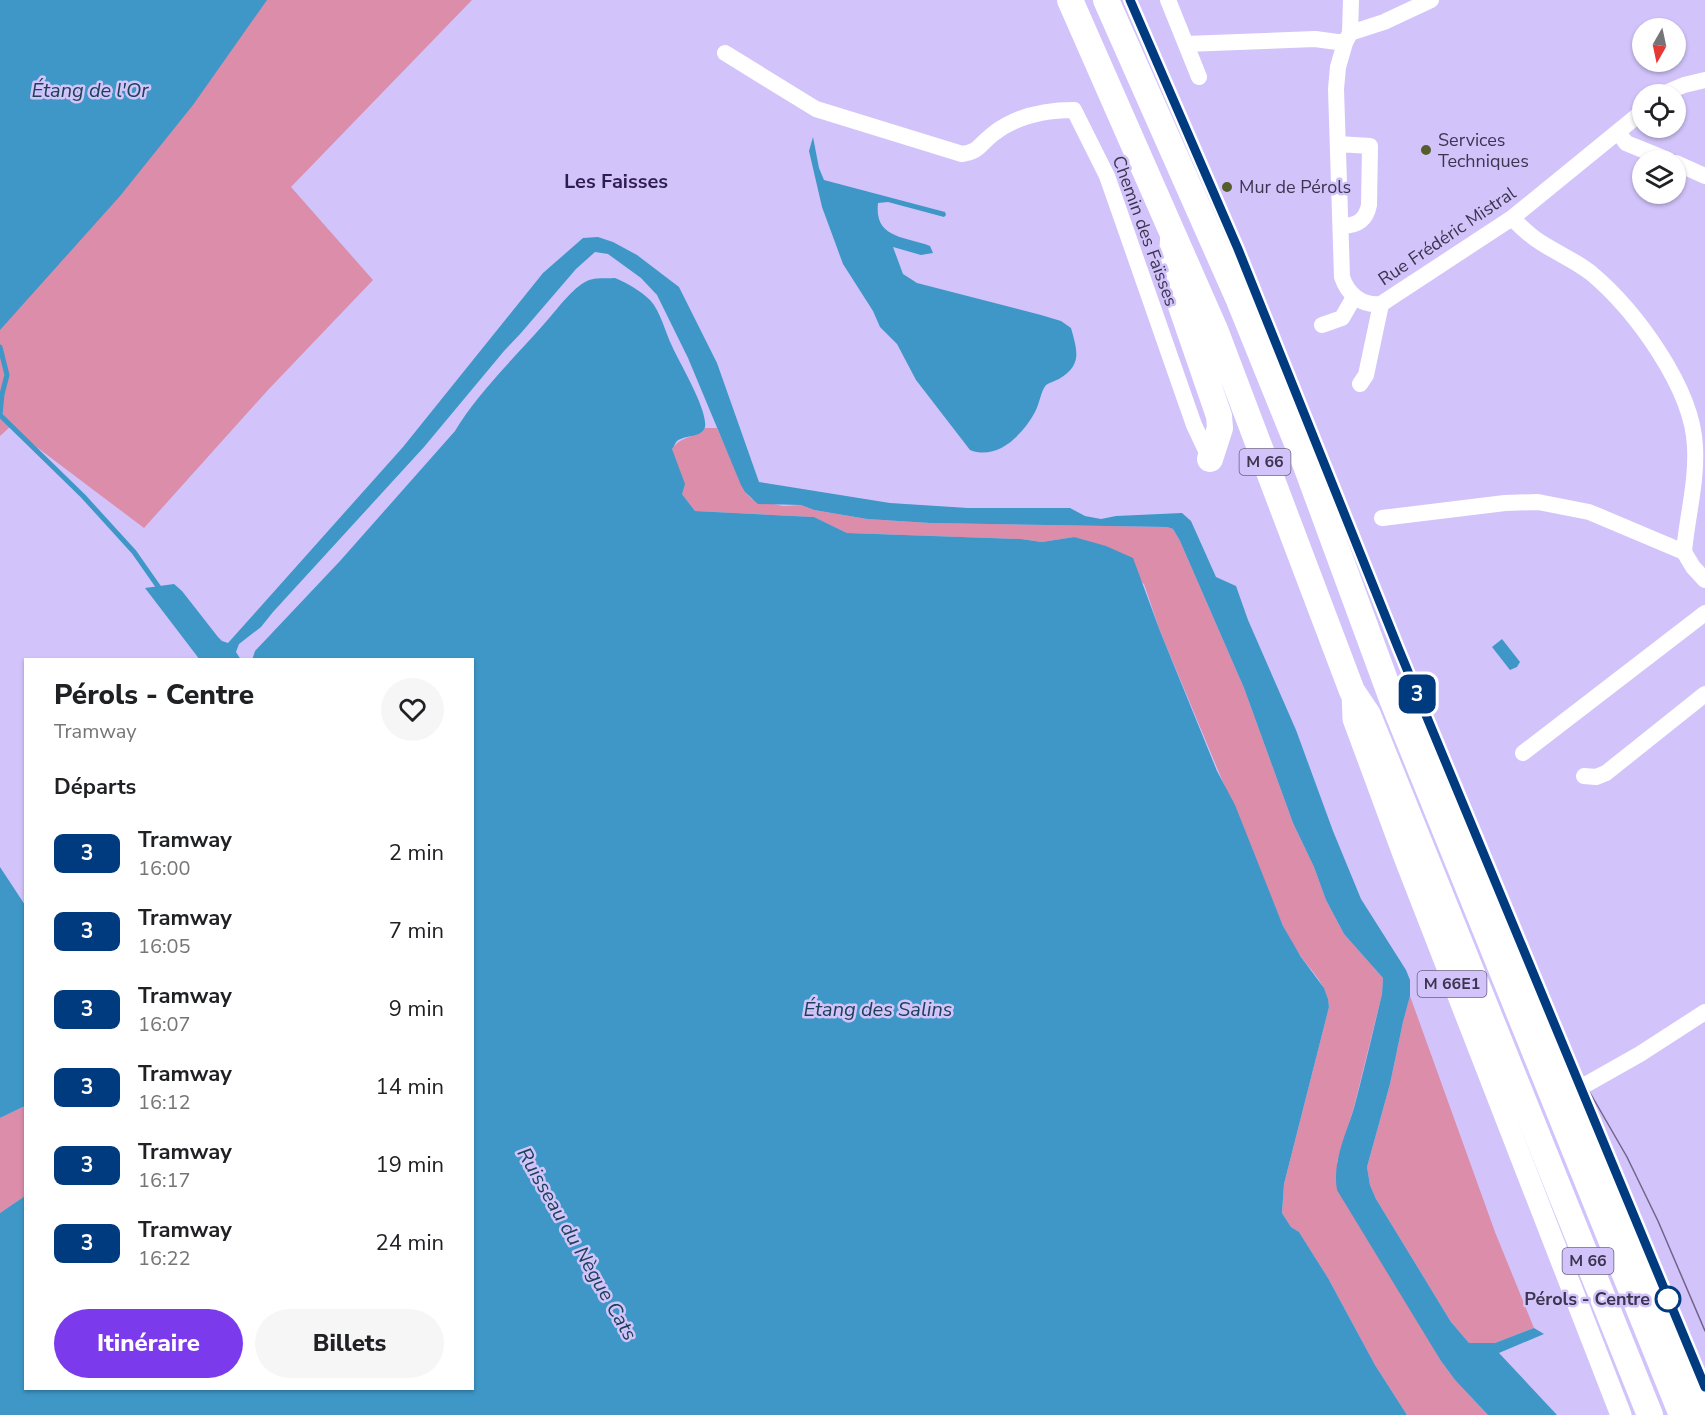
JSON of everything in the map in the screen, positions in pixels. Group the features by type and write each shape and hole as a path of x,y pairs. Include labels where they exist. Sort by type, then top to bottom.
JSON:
{"highway":[{"name":"M 66","path":"1070,0 1216,332 1353,691 1368,715 1650,1415"},
{"name":"M 66","path":"1107,0 1239,300 1305,463 1392,699 1682,1415"},
{"name":"M 66","path":"1173,234 1171,277 1219,416 1220,428 1210,459"}],"main road":[{"name":"M 66E1","path":"1353,691 1353,719 1404,857 1621,1415"},
{"path":"1392,699 1410,710 1703,1415"}],"street":[{"path":"1168,0 1199,77"},
{"path":"1322,325 1342,318 1353,296 1345,286 1342,277 1336,88 1338,68 1348,38 1351,0"},
{"path":"1186,44 1348,38 1431,0"},
{"name":"Chemin des Faïsses","path":"725,53 816,109 962,154 974,153 993,134 1023,117 1050,110 1074,110 1107,176 1187,404 1210,459"},
{"path":"1686,85 1705,80"},
{"name":"Rue Frédéric Mistral","path":"1353,296 1368,303 1381,304 1512,218 1632,121"},
{"path":"1619,133 1626,143 1643,150"},
{"path":"1338,144 1370,146 1370,205 1367,214 1360,223 1341,226"},
{"path":"1686,168 1705,176"},
{"path":"1512,218 1538,241 1582,267 1609,290 1632,315 1663,357 1676,382 1689,417 1695,445 1695,470 1684,552"},
{"path":"1360,384 1366,375 1381,304"},
{"path":"1382,518 1504,503 1538,502 1589,512 1684,552 1693,567 1705,580"},
{"path":"1523,753 1705,613"},
{"path":"1584,776 1596,777 1606,773 1705,694"},
{"path":"1571,1094 1640,1054 1705,1012"}],"shaded area":[{"path":"254,0 472,0 291,187 373,280 268,390 144,528 10,427 0,436 0,326"},
{"path":"705,428 717,428 745,492 752,499 783,506 801,505 814,510 867,519 930,523 1167,527 1173,529 1244,688 1293,823 1314,867 1326,900 1344,934 1383,978 1382,994 1354,1107 1337,1162 1404,1297 1441,1361 1455,1380 1488,1415 1407,1415 1375,1365 1328,1278 1299,1232 1291,1227 1282,1213 1284,1184 1329,1007 1328,1000 1320,981 1299,954 1283,926 1160,631 1144,584 1074,537 1042,542 1021,539 847,533 814,517 695,511 682,494 672,449 680,441 698,434"},
{"path":"1410,996 1495,1232 1534,1328 1495,1343 1469,1343 1451,1322 1376,1199 1370,1185 1367,1167 1390,1084"},
{"path":"24,1106 24,1197 0,1213 0,1118"}],"water":[{"name":"Étang de l'Or","path":"0,0 267,0 193,105 120,196 0,330"},
{"path":"813,137 819,168 824,180 945,212 944,217 888,202 878,203 878,215 886,230 930,246 933,253 921,255 893,247 903,274 917,283 1041,315 1061,321 1071,328 1076,350 1075,363 1067,374 1046,385 1037,409 1024,429 1000,449 990,452 970,450 916,380 897,344 880,327 873,311 843,264 822,207 809,151"},
{"path":"598,237 613,242 637,255 679,287 717,363 759,482 890,503 968,508 1070,508 1085,516 1101,519 1116,516 1182,513 1191,521 1216,577 1236,586 1248,620 1296,730 1361,899 1410,980 1410,996 1390,1084 1367,1167 1370,1185 1376,1199 1451,1322 1469,1343 1495,1343 1534,1328 1544,1334 1499,1353 1557,1415 1488,1415 1455,1380 1441,1361 1337,1190 1338,1159 1365,1065 1382,994 1383,978 1344,934 1326,900 1314,867 1293,823 1244,688 1173,529 1167,527 930,523 867,519 814,510 801,505 758,504 741,485 688,358 657,295 641,278 608,254 595,252 576,269 424,447 261,627 239,644 236,652 240,658 198,658 145,588 174,584 218,637 228,643 403,447 543,273 583,238"},
{"name":"Étang des Salins","path":"615,278 638,290 654,305 702,409 705,419 703,431 697,435 680,439 672,449 685,484 682,494 695,511 814,517 847,533 1021,539 1042,542 1074,537 1106,546 1133,558 1217,771 1235,805 1283,926 1301,957 1324,988 1328,999 1329,1007 1284,1184 1282,1213 1291,1227 1299,1232 1328,1278 1375,1365 1407,1415 0,1415 0,1213 24,1197 24,1390 474,1390 474,658 253,658 255,651 340,561 455,431 485,390 570,294 581,284 597,279"},
{"path":"1502,639 1520,662 1517,667 1510,670 1492,647"},
{"path":"0,867 24,903 24,1106 0,1118"}],"waterway":[{"name":"Ruisseau du Nègue Cats","path":"0,347 7,375 0,415 83,496 134,552 162,592"}],"tram line":[{"path":"1130,0 1238,249 1399,650 1705,1387"},
{"name":"3","path":"1130,0 1238,249 1399,650 1705,1387"},
{"path":"1589,1091 1627,1157 1658,1221 1705,1331"}],"place":[{"name":"Services Techniques","path":"1426,150"},
{"name":"Mur de Pérols","path":"1227,187"},
{"name":"Pérols - Centre","path":"1668,1299"}],"district":[{"name":"Les Faisses","path":"616,181"}]}
